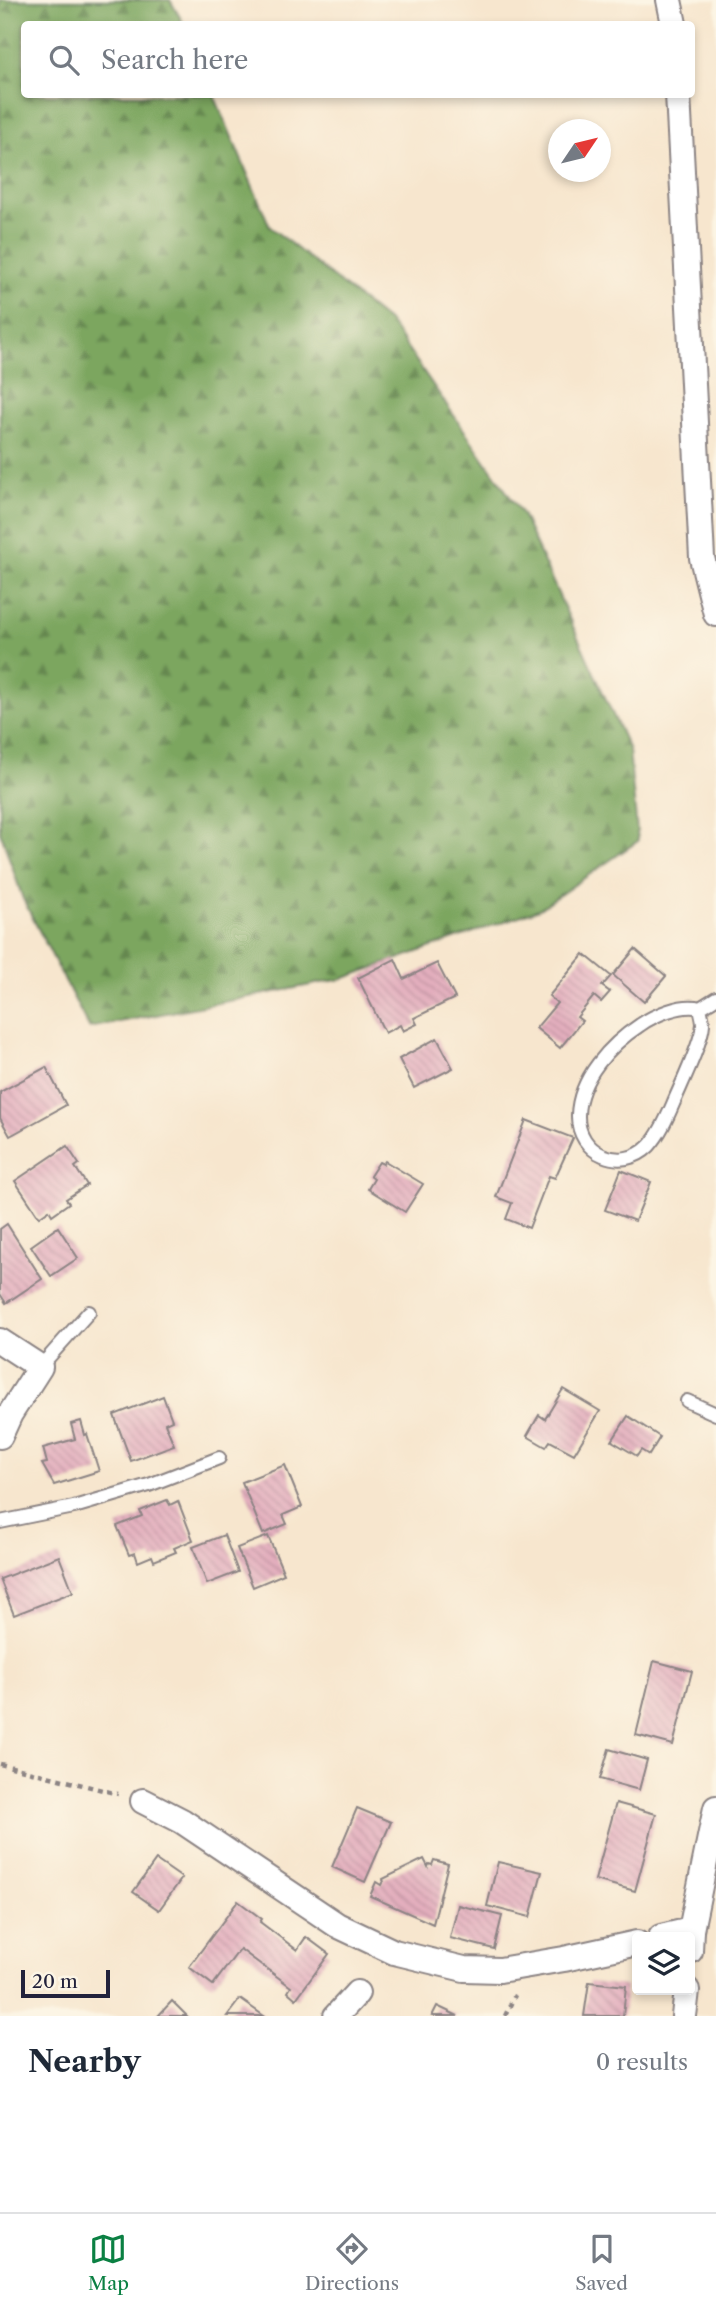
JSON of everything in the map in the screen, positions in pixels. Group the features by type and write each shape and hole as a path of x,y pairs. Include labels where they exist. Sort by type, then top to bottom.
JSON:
{"street":[{"path":"669,0 673,21"},
{"path":"678,98 702,558 716,614"},
{"path":"0,1341 40,1367 10,1414 0,1436"},
{"path":"143,1801 182,1821 337,1925 394,1952 464,1969 500,1970 632,1943"},
{"path":"693,1932 716,1808"},
{"path":"336,2016 357,1993"},
{"path":"684,2016 686,1995"}],"lane":[{"path":"700,1008 716,998"},
{"path":"691,1005 700,1008 704,1021 701,1032 664,1124 650,1145 636,1156 627,1159 617,1160 600,1155 587,1144 578,1115 584,1089 593,1071 630,1031 650,1018 691,1005"},
{"path":"40,1367 89,1312"},
{"path":"687,1401 716,1414"},
{"path":"0,1522 74,1507 149,1485 219,1458"}],"path":[{"path":"0,1764 143,1801"}],"green space":[{"path":"0,0 170,0 182,21 21,21 21,98 215,98 270,227 390,323 522,514 629,750 638,841 539,909 342,979 89,1028 23,899 0,831"}],"building":[{"path":"635,949 666,976 644,1002 613,975"},
{"path":"584,954 611,976 602,986 610,992 601,1002 594,996 577,1017 582,1021 560,1048 536,1028 557,1003 549,996"},
{"path":"395,959 404,979 437,963 455,998 414,1018 417,1024 403,1031 400,1025 385,1033 358,978"},
{"path":"437,1038 453,1068 414,1088 399,1059"},
{"path":"46,1067 66,1105 10,1136 0,1118 0,1092"},
{"path":"526,1120 573,1138 555,1178 549,1176 529,1228 506,1219 512,1203 496,1197"},
{"path":"67,1146 79,1164 75,1167 87,1185 66,1199 69,1203 52,1215 49,1210 39,1217 15,1181"},
{"path":"385,1161 423,1184 405,1212 368,1189 374,1179 370,1176 379,1162 383,1164"},
{"path":"621,1170 651,1182 635,1221 605,1210"},
{"path":"7,1224 42,1279 6,1303 0,1294 0,1229"},
{"path":"58,1227 78,1258 51,1276 31,1246"},
{"path":"563,1389 600,1411 574,1454 550,1441 546,1447 527,1436 539,1415 545,1419"},
{"path":"163,1396 172,1420 165,1423 174,1445 131,1461 114,1415"},
{"path":"628,1416 660,1437 649,1455 641,1450 637,1456 612,1441"},
{"path":"81,1421 99,1471 54,1485 42,1464 47,1463 43,1448 75,1439 71,1424"},
{"path":"285,1465 302,1507 283,1515 287,1524 263,1534 242,1482"},
{"path":"167,1500 170,1505 178,1501 193,1540 174,1548 176,1552 154,1561 152,1556 138,1562 135,1553 129,1555 117,1526 142,1516 140,1511"},
{"path":"224,1535 238,1572 207,1584 193,1547"},
{"path":"268,1536 284,1574 253,1587 237,1548"},
{"path":"59,1556 73,1592 14,1615 0,1579"},
{"path":"654,1661 692,1671 673,1745 636,1735"},
{"path":"609,1749 647,1760 639,1790 600,1779"},
{"path":"616,1803 656,1814 635,1891 595,1880"},
{"path":"357,1808 391,1822 365,1882 332,1867"},
{"path":"424,1859 428,1867 434,1860 448,1864 433,1924 370,1896 376,1882 381,1885 383,1879"},
{"path":"156,1860 182,1878 159,1910 133,1892"},
{"path":"498,1862 542,1872 530,1917 487,1906"},
{"path":"238,1901 297,1950 306,1937 329,1954 296,1999 288,1992 291,1987 240,1949 213,1985 189,1967"},
{"path":"458,1905 502,1916 494,1949 450,1938"},
{"path":"589,1982 626,1986 623,2016 584,2016"},
{"path":"240,1999 264,2016 227,2016"},
{"path":"172,2001 187,2016 158,2016"},
{"path":"437,2006 458,2016 432,2016"}]}
